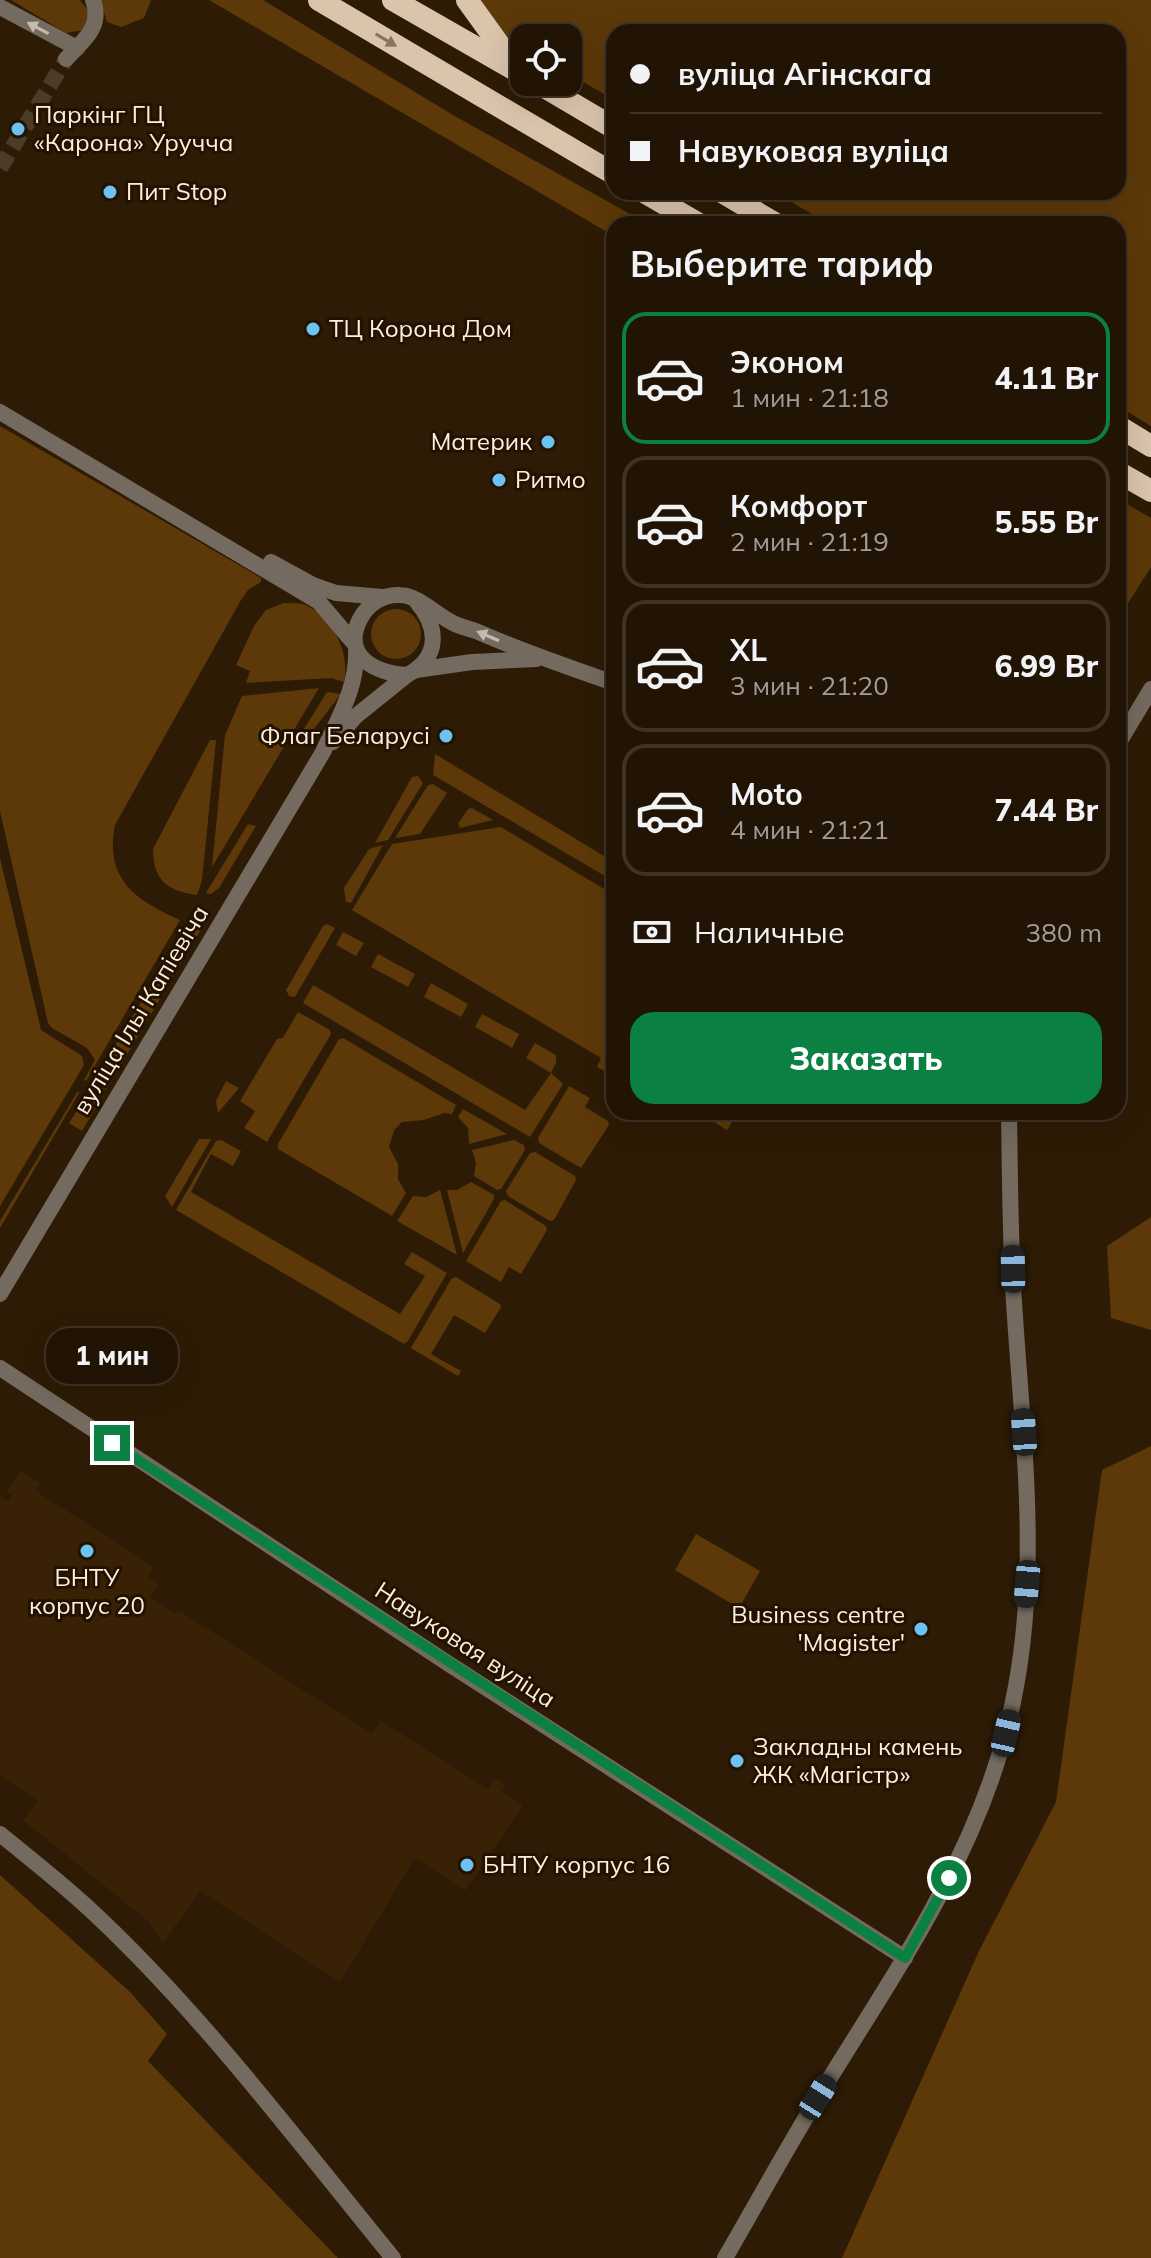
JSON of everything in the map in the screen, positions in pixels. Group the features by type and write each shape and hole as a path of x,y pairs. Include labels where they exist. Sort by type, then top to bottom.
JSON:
{"highway":[{"path":"319,0 606,169"},
{"path":"393,0 510,68"},
{"path":"467,0 510,56"},
{"path":"559,96 606,123"},
{"path":"658,200 685,216"},
{"path":"736,200 762,216"},
{"path":"1126,431 1151,446"},
{"path":"1126,477 1151,491"}],"street":[{"path":"0,7 71,54 93,30 97,20 93,0"},
{"path":"0,412 319,602 368,664 377,670 411,673 505,659 545,659 561,664"},
{"path":"226,544 253,552 313,585 336,593 409,596 457,626 606,680"},
{"path":"355,645 361,616 382,597"},
{"path":"411,673 426,660 433,640 430,619 417,602"},
{"name":"вуліца Ільі Капіевіча","path":"0,1294 323,752 351,688 357,666 355,645"},
{"name":"вуліца Ільі Капіевіча","path":"323,752 356,716 411,673"},
{"path":"1126,732 1151,689"},
{"path":"725,2258 818,2097 905,1958 952,1873 980,1812 1006,1733 1021,1652 1027,1584 1028,1518 1014,1300 1009,1120"},
{"name":"Навуковая вуліца","path":"0,1368 449,1664 905,1958"},
{"path":"0,1834 96,1915 130,1949 230,2059 393,2258"}],"shaded area":[{"path":"11,0 80,0 90,13 84,30 66,33"},
{"path":"100,0 151,0 144,18 121,27 107,22"},
{"path":"209,0 263,0 453,115 634,216 606,216 606,231"},
{"path":"474,0 1151,0 1151,426 1126,411 1126,216 815,216 788,200 1126,200 1126,24 606,24 606,95 582,81 582,24 510,24 510,38 499,30"},
{"path":"0,426 261,578 261,582 248,590 241,600 115,825 114,860 127,886 150,905 180,920 86,1081 95,1060 87,1048 48,1023 0,811"},
{"path":"1126,504 1151,518 1151,567 1126,606"},
{"path":"284,603 303,604 323,616 331,626 345,659 344,682 331,678 246,683 250,671 236,665 254,626 266,610"},
{"path":"396,609 414,616 421,634 414,652 396,659 378,652 371,634 378,616"},
{"path":"319,688 212,867 225,735 242,696"},
{"path":"327,692 341,694 310,734 304,729"},
{"path":"210,740 216,740 202,880 197,895 177,890 164,882 156,869 153,849"},
{"path":"435,754 606,857 606,877 433,775"},
{"path":"418,776 423,783 388,840 375,843 412,777"},
{"path":"433,784 447,793 420,834 395,838 428,785"},
{"path":"472,808 493,820 460,828 458,824"},
{"path":"248,824 256,826 219,888 211,894 206,893"},
{"path":"501,827 606,890 606,1072 597,1067 601,1058 352,910 392,844"},
{"path":"383,845 351,903 346,902 344,888 369,849"},
{"path":"0,858 41,1030 82,1056 84,1065 0,1206"},
{"path":"190,921 206,921 106,1090 96,1087 95,1079"},
{"path":"327,924 335,928 295,997 289,996 286,990"},
{"path":"343,932 364,943 356,956 336,945"},
{"path":"378,954 415,974 408,987 371,967"},
{"path":"431,983 468,1004 461,1017 424,997"},
{"path":"313,985 525,1110 551,1073 563,1084 530,1137 303,1003"},
{"path":"298,1012 330,1030 331,1034 267,1142 244,1128 255,1111 240,1101 277,1039 283,1038"},
{"path":"482,1014 519,1034 512,1048 475,1027"},
{"path":"343,1038 456,1105 452,1114 402,1122 394,1130 389,1147 398,1164 398,1179 406,1193 392,1216 278,1149 278,1144 339,1039"},
{"path":"535,1043 556,1055 551,1073 526,1058"},
{"path":"226,1081 239,1088 218,1113 216,1101"},
{"path":"569,1086 590,1098 585,1107 608,1121 609,1125 581,1168 539,1143 538,1138"},
{"path":"79,1093 0,1228 0,1221"},
{"path":"85,1098 99,1102 82,1131 69,1123"},
{"path":"463,1109 507,1134 469,1144 468,1128 458,1117"},
{"path":"711,1120 733,1120 727,1130"},
{"path":"199,1139 211,1139 172,1207 165,1196"},
{"path":"221,1140 241,1151 233,1166 211,1154 191,1192 400,1314 425,1276 404,1264 412,1252 447,1273 408,1341 404,1344 176,1210 216,1141"},
{"path":"514,1140 524,1145 525,1150 501,1189 497,1190 474,1176 476,1163 472,1150"},
{"path":"535,1152 575,1176 576,1180 554,1220 550,1221 508,1196 506,1191 530,1153"},
{"path":"471,1182 494,1195 494,1199 463,1253 447,1190 457,1190"},
{"path":"440,1190 457,1255 397,1221 413,1196 426,1197"},
{"path":"505,1200 546,1226 547,1230 521,1274 509,1267 501,1282 466,1261 501,1201"},
{"path":"1151,1217 1151,1330 1111,1318 1107,1246"},
{"path":"456,1277 501,1307 485,1333 454,1315 431,1354 461,1371 458,1376 411,1348 452,1278"},
{"path":"1151,1446 1151,2258 842,2258 979,1951 1056,1802 1102,1470"},
{"path":"21,1471 40,1483 36,1491 154,1567 148,1576 159,1583 150,1597 175,1614 178,1610 372,1734 381,1721 488,1789 495,1778 506,1785 502,1791 523,1805 465,1891 415,1858 340,1982 200,1891 163,1943 148,1921 23,1820 38,1800 0,1776 0,1496 9,1501 12,1495 7,1492"},
{"path":"696,1534 760,1571 739,1608 675,1570"},
{"path":"0,1875 130,1992 167,2034 148,2061 338,2258 0,2258"}],"tunnel":[{"path":"0,168 66,59"}],"place":[{"name":"Паркінг ГЦ «Карона» Уручча","path":"18,129"},
{"name":"Пит Stop","path":"110,192"},
{"name":"ТЦ Корона Дом","path":"313,329"},
{"name":"Материк","path":"548,442"},
{"name":"Ритмо","path":"499,480"},
{"name":"Флаг Беларусі","path":"446,736"},
{"name":"БНТУ корпус 20","path":"87,1551"},
{"name":"Business centre 'Magister'","path":"921,1629"},
{"name":"Закладны камень ЖК «Магістр»","path":"737,1761"},
{"name":"БНТУ корпус 16","path":"467,1865"}],"route":[{"path":"112,1443 905,1958 949,1878"}]}
